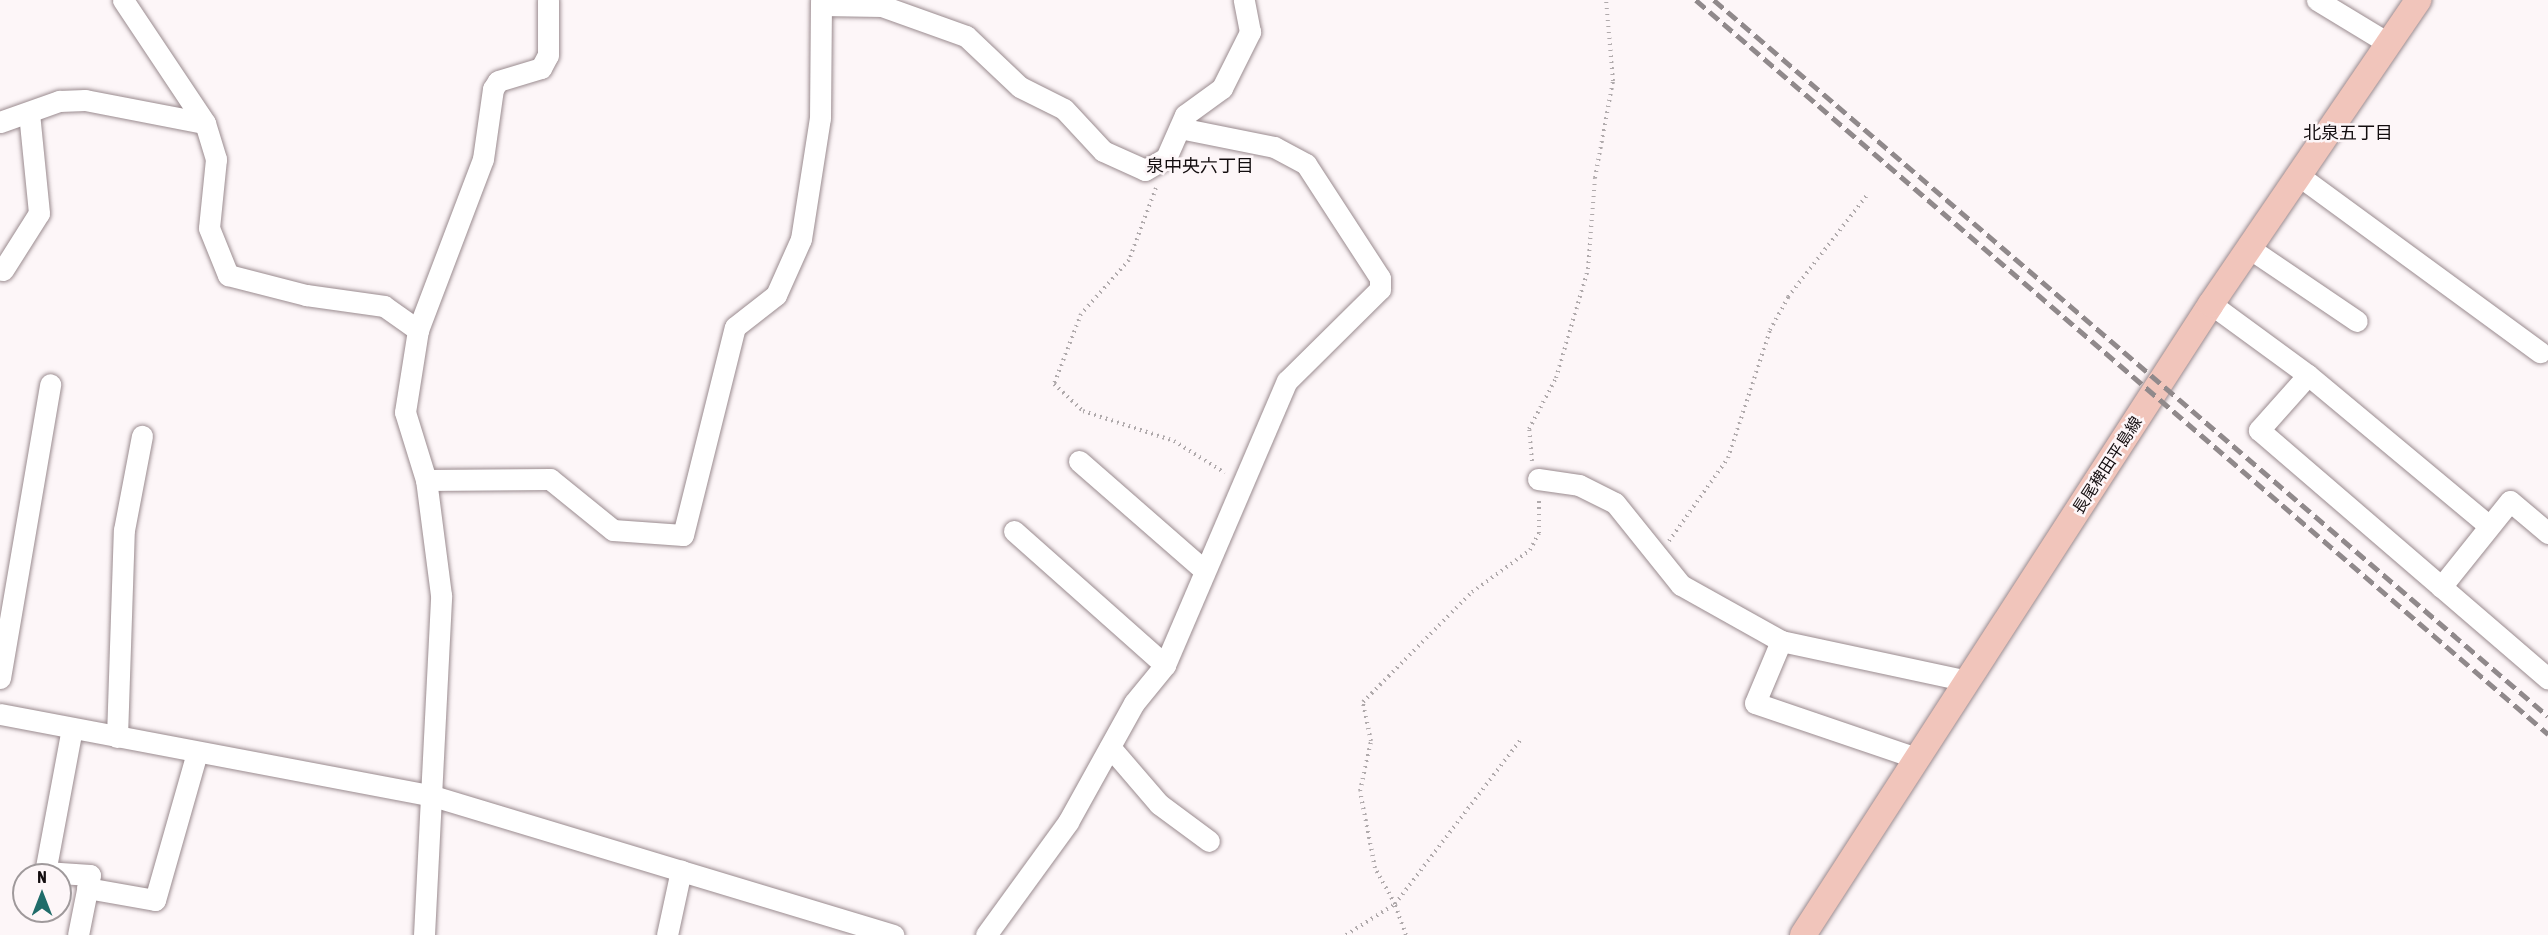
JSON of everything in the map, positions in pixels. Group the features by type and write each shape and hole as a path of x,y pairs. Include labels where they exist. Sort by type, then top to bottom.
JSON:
{"main road":[{"name":"長尾稗田平島線","path":"1803,935 2211,304 2418,0"}],"street":[{"path":"123,0 205,123 216,159 209,228 228,275 306,296 384,306 418,330"},
{"path":"424,935 424,861 434,796 441,595 426,480 405,412 418,330 483,159 493,89 498,81 541,68 548,55 548,0"},
{"path":"426,480 550,479 613,530 683,535 735,327 776,295 801,239 820,118 821,3 882,6 966,36 1020,87 1064,109 1103,151 1145,170 1159,167 1196,104 1222,88 1247,42 1251,19 1244,0"},
{"path":"2317,0 2388,44"},
{"path":"0,122 59,101 85,100 205,123"},
{"path":"3,270 39,213 29,112"},
{"path":"986,935 1068,822 1134,703 1165,665 1203,568 1287,381 1376,294 1380,278 1306,164 1274,147 1180,128"},
{"path":"2298,176 2540,352"},
{"path":"2249,248 2357,321"},
{"path":"2211,304 2308,375 2488,525"},
{"path":"2308,375 2259,430 2548,680"},
{"path":"0,678 50,384"},
{"path":"117,737 124,530 142,436"},
{"path":"1079,461 1203,568"},
{"path":"1538,479 1579,485 1615,503 1660,554 1681,585 1781,641 1968,681"},
{"path":"2441,587 2488,525 2510,501 2548,533"},
{"path":"1014,531 1165,665"},
{"path":"1781,641 1755,703 1917,758"},
{"path":"0,714 434,796 894,935"},
{"path":"72,729 45,872 90,875 78,935"},
{"path":"1110,747 1159,804 1209,841"},
{"path":"87,888 155,900 198,753"},
{"path":"667,935 681,870"}],"path":[{"path":"1406,935 1395,904 1375,868 1360,791 1371,741 1363,702 1472,592 1530,550 1539,533 1538,479 1529,429 1556,378 1588,269 1595,178 1613,81 1606,0"},
{"path":"1159,167 1137,244 1081,314 1054,384 1083,411 1197,452 1221,467 1236,493"},
{"path":"1660,554 1728,458 1770,330 1788,297 1867,195"},
{"path":"1346,935 1395,904 1522,738"}],"railway":[{"path":"1696,0 2548,734"},
{"path":"1714,0 2548,716"}],"district":[{"name":"北泉五丁目","path":"2348,133"},
{"name":"泉中央六丁目","path":"1200,166"}]}
